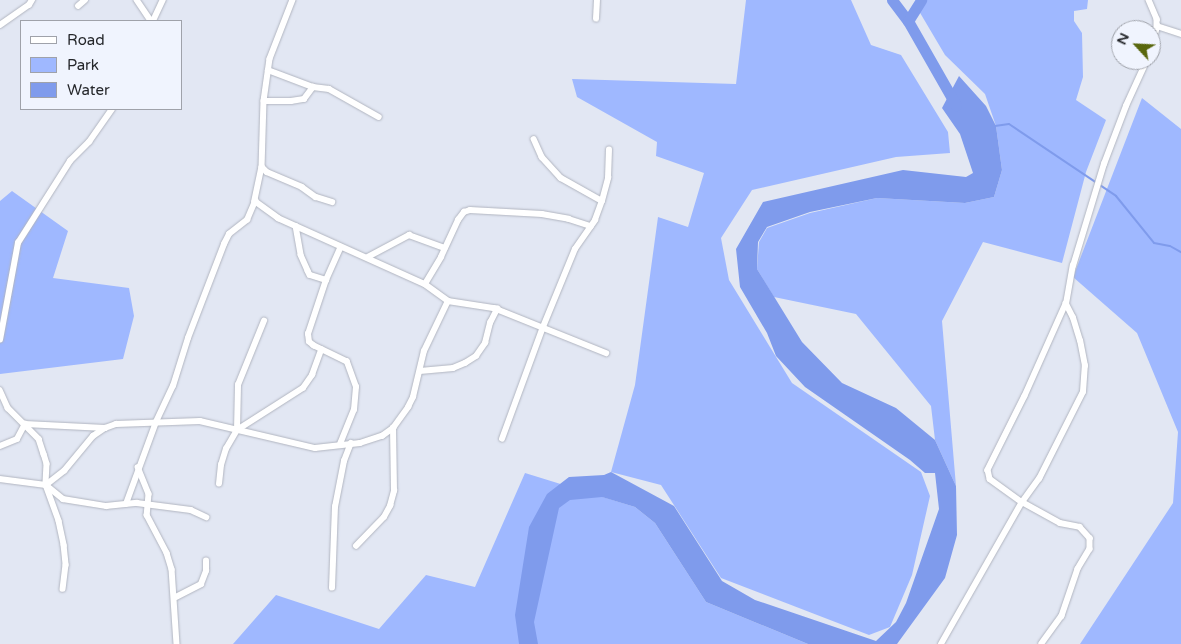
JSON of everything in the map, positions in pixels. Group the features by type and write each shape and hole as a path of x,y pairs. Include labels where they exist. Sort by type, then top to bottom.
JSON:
{"street":[{"path":"0,25 29,5 32,0"},
{"path":"78,6 85,0"},
{"path":"137,0 151,20"},
{"path":"153,20 163,0"},
{"path":"126,504 156,422 173,386 188,338 224,244 229,234 247,220 255,201 262,167 264,101 270,59 293,0"},
{"path":"596,19 597,0"},
{"path":"1148,0 1157,20"},
{"path":"1161,27 1181,34"},
{"path":"268,70 313,87 329,89 379,117"},
{"path":"1042,644 1062,616 1078,569 1090,549 1090,538 1080,527 1060,523 1022,502 990,479 988,470 1025,396 1066,304 1073,266 1104,164 1126,106 1142,70"},
{"path":"264,101 304,99 313,87"},
{"path":"0,340 18,243 70,161 89,142 111,110"},
{"path":"534,138 542,157 561,178 602,202"},
{"path":"502,439 543,327 575,249 591,226 602,202 608,178 609,150"},
{"path":"262,167 267,172 302,187 316,197 332,202"},
{"path":"255,201 278,218 425,284 448,301 497,309 606,352"},
{"path":"425,284 464,212 470,210 542,214 569,219 591,226"},
{"path":"296,226 303,263 310,276 326,280"},
{"path":"368,257 409,235 445,248"},
{"path":"340,444 354,410 356,387 347,362 309,342 308,334 326,280 341,247"},
{"path":"46,485 64,471 85,443 105,428 116,424 200,421 315,448 372,441 393,428 413,397 424,351 448,301"},
{"path":"941,644 1022,502 1039,479 1082,392 1084,366 1080,341 1073,318 1066,304"},
{"path":"420,371 452,368 466,363 476,356 485,343 490,323 497,309"},
{"path":"219,484 221,464 237,430 238,385 264,321"},
{"path":"237,430 302,388 312,375 321,350"},
{"path":"0,390 8,408 39,439 42,448 47,464 46,485 64,545 66,565 64,589"},
{"path":"25,424 105,428"},
{"path":"0,446 17,439 25,424"},
{"path":"356,546 384,517 390,506 394,484 393,428"},
{"path":"332,588 335,507 344,461 351,443"},
{"path":"138,468 149,494 147,515 167,553 172,569 176,597 177,644"},
{"path":"0,479 46,485 63,499 106,506 126,504 190,510 206,517"},
{"path":"176,597 201,584 206,571 206,561"}],"green space":[{"path":"746,0 851,0 871,45 901,55 948,132 950,153 896,157 752,190 721,238 729,280 792,383 921,472 930,496 912,575 890,627 869,635 721,578 661,485 611,472 635,385 658,217 688,227 704,173 656,156 657,142 577,97 572,79 736,84"},
{"path":"919,0 1088,0 1087,9 1074,11 1074,21 1082,33 1083,77 1076,100 1106,120 1086,172 1062,263 983,242 942,321 956,486 935,440 931,406 856,314 774,297 757,269 759,242 767,228 810,213 877,198 965,203 994,197 1002,170 996,126 985,94 945,55 916,6"},
{"path":"1142,98 1181,129 1181,644 1080,644 1173,503 1178,432 1137,333 1073,277"},
{"path":"12,191 68,231 53,278 129,288 134,316 123,359 0,374 0,201"},
{"path":"525,473 635,507 655,523 706,602 808,644 233,644 276,595 379,629 426,575 475,587"}],"water":[{"path":"959,76 986,106 996,126 1002,170 994,197 965,203 877,198 810,212 767,227 758,242 757,269 802,342 842,383 896,408 935,440 956,486 957,535 945,578 897,644 808,644 706,602 655,523 635,507 602,497 570,500 559,508 534,622 538,644 519,644 515,615 529,527 547,494 569,477 604,475 611,472 674,506 722,581 755,600 876,641 896,622 906,603 939,509 935,473 925,473 910,460 805,387 776,356 767,333 740,287 736,249 763,202 903,170 966,177 973,173 960,134 942,108"}],"waterway":[{"path":"892,0 908,21 956,105"},
{"path":"908,21 921,0"},
{"path":"995,126 1009,124 1116,196 1154,243 1170,246 1181,252"}]}
